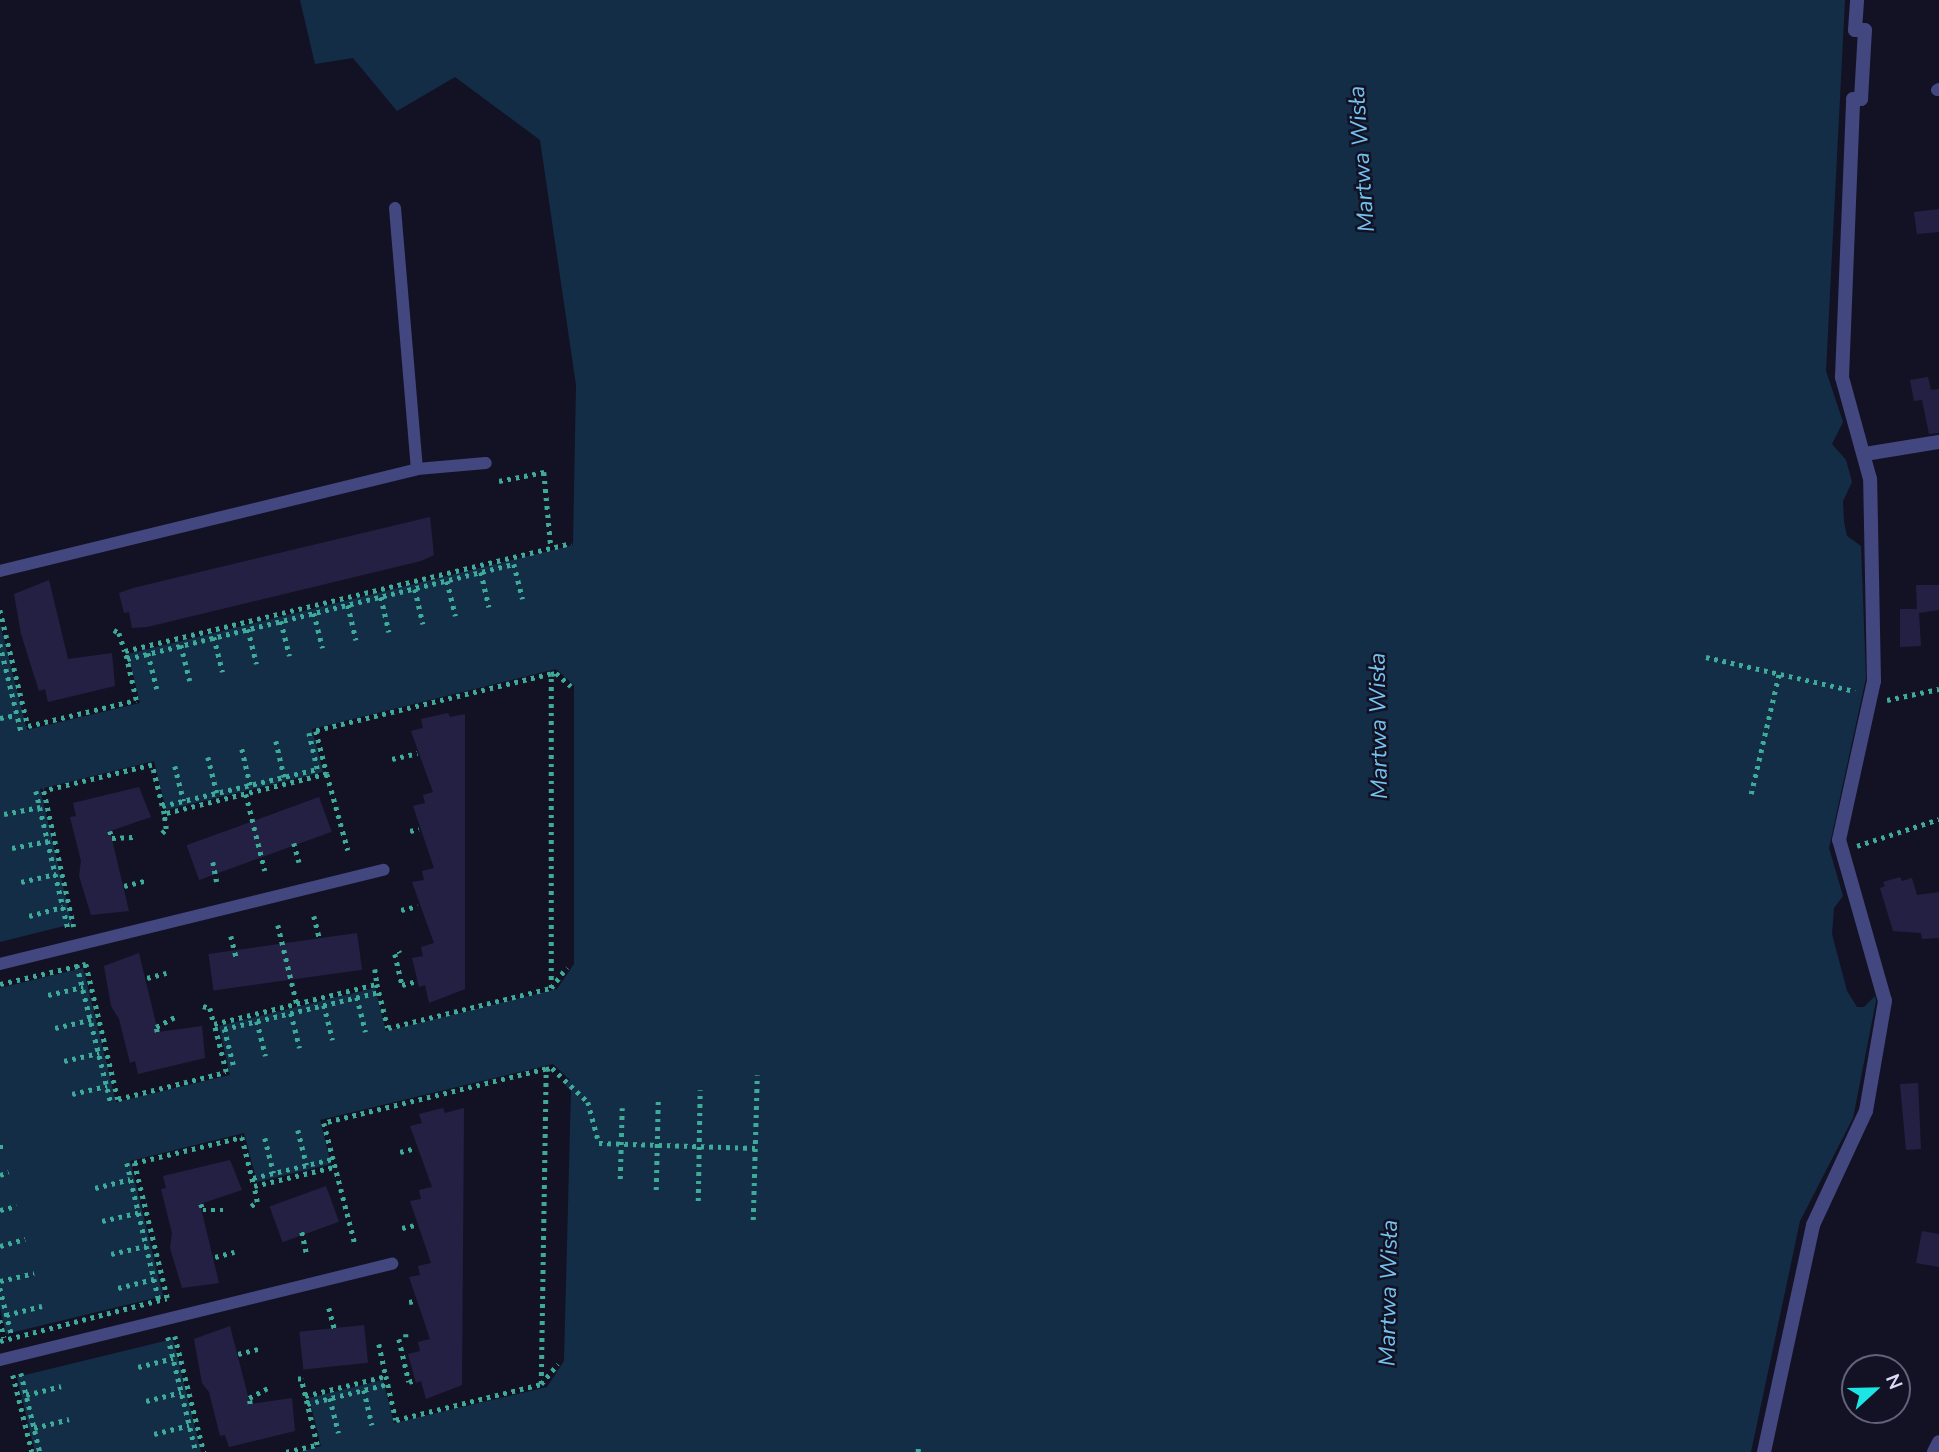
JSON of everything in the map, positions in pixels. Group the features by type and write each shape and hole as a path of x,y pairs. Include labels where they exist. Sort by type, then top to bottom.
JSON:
{"street":[{"path":"1764,1452 1813,1225 1866,1111 1885,1001 1839,848 1871,695 1870,480 1842,377 1853,99 1861,99 1865,30 1855,30 1857,0"},
{"path":"1865,454 1939,442"},
{"path":"1934,1452 1939,1442"}],"lane":[{"path":"395,208 417,469"},
{"path":"0,571 417,469 486,463"},
{"path":"0,964 384,870"},
{"path":"0,1360 393,1264"}],"path":[{"path":"499,481 544,472 551,547"},
{"path":"125,651 571,543"},
{"path":"128,658 514,564 523,599"},
{"path":"481,572 489,607"},
{"path":"447,580 456,616"},
{"path":"415,589 423,624"},
{"path":"381,597 390,632"},
{"path":"348,605 356,640"},
{"path":"0,610 28,726 136,700 128,658 119,633 114,630"},
{"path":"314,613 323,648"},
{"path":"281,621 290,656"},
{"path":"247,629 257,664"},
{"path":"214,637 223,672"},
{"path":"181,645 190,681"},
{"path":"0,647 21,731"},
{"path":"146,654 157,689"},
{"path":"1706,657 1892,702 1939,689"},
{"path":"321,768 316,731 556,673 570,686"},
{"path":"551,674 551,988"},
{"path":"1751,794 1779,674"},
{"path":"0,683 9,681"},
{"path":"0,718 17,715"},
{"path":"309,733 321,768 327,774 348,850"},
{"path":"276,741 284,777"},
{"path":"242,749 250,785"},
{"path":"392,759 417,753"},
{"path":"208,757 217,793"},
{"path":"57,932 68,927 77,927 44,791 152,765 164,806 166,829 162,833"},
{"path":"175,766 182,802"},
{"path":"164,806 321,768"},
{"path":"164,814 327,774"},
{"path":"36,791 68,927"},
{"path":"246,794 265,871"},
{"path":"4,814 40,807"},
{"path":"1839,848 1878,842 1939,819"},
{"path":"410,831 418,830"},
{"path":"110,831 111,838 134,837"},
{"path":"12,848 48,841"},
{"path":"294,843 299,862"},
{"path":"213,862 217,882"},
{"path":"20,881 56,874"},
{"path":"124,886 144,881"},
{"path":"401,910 418,906"},
{"path":"29,916 64,909"},
{"path":"314,916 320,940"},
{"path":"278,925 297,1004"},
{"path":"231,936 237,960"},
{"path":"398,953 402,985 417,981"},
{"path":"0,984 86,964 118,1099 226,1072 220,1030"},
{"path":"78,967 111,1102"},
{"path":"375,969 377,992 388,1028 551,988 567,967"},
{"path":"147,978 166,973"},
{"path":"214,1024 377,984"},
{"path":"48,995 82,985"},
{"path":"220,1030 377,992"},
{"path":"359,997 366,1032"},
{"path":"324,1005 333,1040"},
{"path":"203,1006 210,1009 233,1065"},
{"path":"291,1013 300,1048"},
{"path":"157,1032 156,1027 177,1016"},
{"path":"55,1028 91,1020"},
{"path":"257,1021 266,1056"},
{"path":"64,1061 99,1053"},
{"path":"355,1244 331,1159 324,1123 546,1069 552,1068 588,1102 599,1143 755,1148"},
{"path":"541,1384 546,1069"},
{"path":"753,1220 757,1075"},
{"path":"72,1094 107,1086"},
{"path":"698,1201 700,1090"},
{"path":"656,1190 658,1100"},
{"path":"620,1179 622,1108"},
{"path":"298,1130 307,1165"},
{"path":"0,1320 2,1339 167,1298 134,1163 243,1137 254,1178 257,1202 251,1206"},
{"path":"265,1138 272,1173"},
{"path":"400,1152 416,1148"},
{"path":"254,1178 331,1159"},
{"path":"127,1163 158,1299"},
{"path":"254,1186 334,1167"},
{"path":"0,1175 9,1172"},
{"path":"95,1188 130,1179"},
{"path":"201,1204 202,1210 223,1210"},
{"path":"0,1210 17,1206"},
{"path":"102,1221 138,1213"},
{"path":"402,1228 415,1224"},
{"path":"302,1232 307,1256"},
{"path":"0,1246 25,1239"},
{"path":"111,1254 146,1246"},
{"path":"215,1257 234,1252"},
{"path":"0,1281 34,1273"},
{"path":"118,1287 154,1280"},
{"path":"0,1288 11,1335"},
{"path":"7,1316 42,1306"},
{"path":"329,1308 335,1331"},
{"path":"175,1336 204,1452"},
{"path":"399,1339 409,1382 415,1380"},
{"path":"169,1340 196,1452"},
{"path":"379,1344 386,1385 396,1420 541,1384 558,1364"},
{"path":"238,1354 258,1349"},
{"path":"138,1367 173,1357"},
{"path":"13,1375 32,1452"},
{"path":"22,1376 40,1452"},
{"path":"305,1396 386,1376"},
{"path":"286,1452 317,1444 301,1380 294,1379"},
{"path":"308,1403 386,1385"},
{"path":"26,1393 61,1386"},
{"path":"250,1404 249,1398 268,1388"},
{"path":"366,1389 372,1424"},
{"path":"146,1401 181,1392"},
{"path":"328,1399 339,1433"},
{"path":"34,1428 69,1419"},
{"path":"154,1434 189,1426"}],"water":[{"name":"Martwa Wisła","path":"300,0 1845,0 1826,371 1843,422 1832,444 1846,460 1852,482 1843,501 1844,522 1847,536 1861,546 1866,678 1829,848 1843,896 1834,908 1832,934 1847,991 1857,1007 1864,1007 1875,996 1876,1001 1853,1118 1800,1221 1751,1452 299,1452 321,1446 309,1398 383,1380 394,1423 547,1387 564,1361 571,1091 565,1085 570,1080 553,1064 320,1120 331,1164 257,1182 244,1133 130,1161 163,1296 6,1334 0,1308 0,988 83,968 116,1102 230,1075 219,1026 375,988 386,1031 557,989 574,964 574,685 556,669 312,729 323,772 166,810 154,761 40,789 72,924 0,942 0,624 27,730 140,703 128,654 573,545 576,385 540,140 455,77 397,111 353,58 315,64"},
{"path":"173,1339 201,1452 35,1452 17,1377"}],"building":[{"path":"1939,209 1939,232 1917,234 1914,212"},
{"path":"1928,377 1931,390 1939,389 1939,433 1929,434 1922,400 1914,401 1910,380"},
{"path":"430,517 434,555 421,561 147,627 132,628 129,612 124,613 119,593 133,588"},
{"path":"49,580 68,659 112,653 115,686 48,702 45,689 39,691 21,634 14,594"},
{"path":"1916,585 1939,585 1939,610 1919,613 1921,646 1900,647 1900,609 1917,609"},
{"path":"448,713 450,717 465,714 465,989 429,1003 425,985 419,987 412,958 423,956 421,947 434,943 412,882 424,880 422,871 434,868 413,806 425,803 423,795 433,792 411,731 423,728 421,719"},
{"path":"139,787 151,817 110,831 129,911 91,915 79,876 81,861 70,817 76,816 73,803"},
{"path":"319,797 332,832 199,880 187,845"},
{"path":"1900,877 1902,881 1912,878 1917,895 1939,892 1939,938 1922,939 1921,933 1893,931 1880,888 1885,886 1883,882"},
{"path":"357,933 362,970 214,991 208,954"},
{"path":"139,953 158,1032 202,1026 205,1058 138,1074 135,1061 130,1063 119,1019 111,1006 104,966"},
{"path":"1918,1083 1921,1149 1906,1150 1900,1084"},
{"path":"443,1108 445,1113 464,1108 462,1385 426,1399 421,1381 416,1383 408,1354 420,1351 418,1342 430,1339 409,1277 420,1275 418,1266 431,1263 410,1201 421,1199 419,1190 432,1187 410,1126 422,1123 419,1114"},
{"path":"230,1160 242,1190 200,1204 219,1283 182,1288 170,1248 172,1233 161,1189 166,1188 163,1176"},
{"path":"326,1186 339,1222 283,1242 270,1207"},
{"path":"1922,1231 1939,1234 1939,1267 1916,1263"},
{"path":"364,1325 368,1363 303,1370 299,1332"},
{"path":"230,1326 250,1404 292,1398 295,1431 229,1447 225,1435 220,1436 209,1392 202,1383 194,1339"}]}
